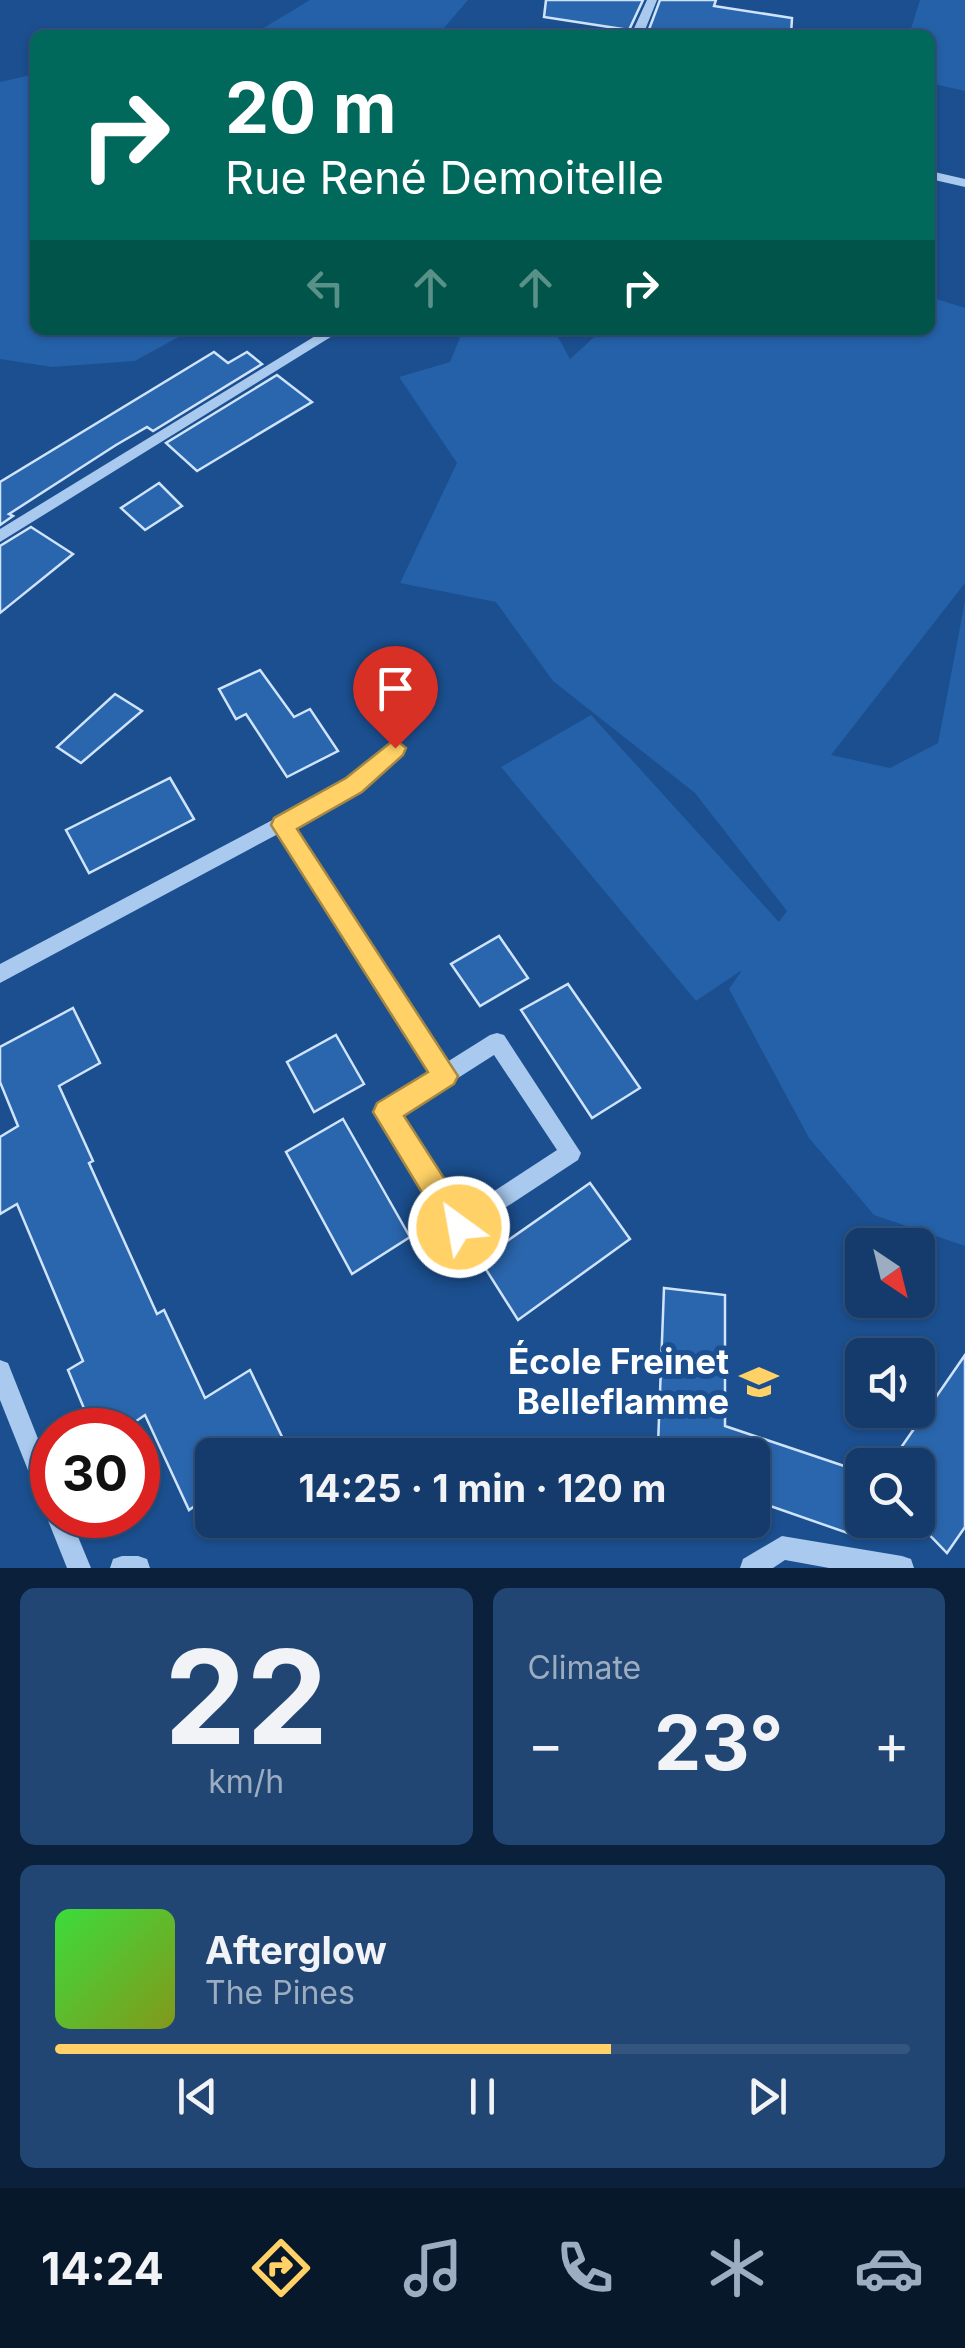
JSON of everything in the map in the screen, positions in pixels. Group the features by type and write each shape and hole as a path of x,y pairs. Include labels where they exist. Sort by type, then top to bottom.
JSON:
{"street":[{"path":"639,30 652,0"},
{"path":"935,176 965,183"},
{"path":"0,536 327,335"},
{"path":"0,974 354,785 395,748"},
{"path":"282,825 445,1076"},
{"path":"497,1042 571,1153 459,1227 386,1112 445,1076 497,1042"},
{"path":"0,1371 30,1447"},
{"path":"67,1538 79,1568"},
{"path":"752,1568 782,1548 902,1568"},
{"path":"122,1568 138,1568"}],"shaded area":[{"path":"310,0 468,0 442,30 260,30"},
{"path":"920,0 965,0 965,91 935,84 935,30 911,30"},
{"path":"30,75 30,335 182,335 135,361 52,367 0,359 0,82"},
{"path":"935,299 965,308 965,583 831,755 890,768 938,743 965,601 965,1246 935,1236 935,1228 912,1228 874,1215 809,1138 729,989 742,970 696,1001 501,767 591,715 779,922 787,911 695,793 553,681 496,602 400,583 457,463 399,377 450,362 461,335 557,335 570,359 596,335 935,335"}],"building":[{"path":"546,0 643,0 629,30 544,17"},
{"path":"660,0 716,0 714,6 792,18 791,30 649,30"},
{"path":"214,352 228,363 247,352 262,364 153,431 147,427 116,445 9,514 13,516 0,525 0,482"},
{"path":"277,375 312,402 197,471 166,443"},
{"path":"159,483 182,506 145,530 121,508"},
{"path":"31,527 73,554 0,613 0,546"},
{"path":"260,670 294,717 310,709 338,751 287,777 246,714 236,719 219,689"},
{"path":"115,694 142,711 81,763 57,747"},
{"path":"170,778 194,819 89,873 66,830"},
{"path":"499,936 528,978 480,1006 451,964"},
{"path":"568,984 640,1088 592,1118 521,1010"},
{"path":"73,1008 100,1063 59,1086 157,1314 164,1310 205,1398 250,1370 283,1438 195,1438 195,1506 189,1510 160,1447 160,1408 84,1408 68,1370 83,1361 17,1204 0,1214 0,1137 18,1126 0,1082 0,1047"},
{"path":"336,1035 364,1084 314,1112 287,1062"},
{"path":"343,1119 410,1237 352,1274 286,1152"},
{"path":"590,1183 630,1239 518,1320 480,1260"},
{"path":"664,1288 725,1295 725,1426 761,1438 658,1438"},
{"path":"965,1355 965,1527 947,1553 932,1538 935,1448 901,1448 915,1428 935,1428 935,1398"},
{"path":"770,1441 845,1466 845,1532 770,1506"}],"place":[{"name":"École Freinet Belleflamme","path":"759,1382"}],"route":[{"path":"395,748 354,785 282,825 445,1076 386,1112 459,1227"}]}
